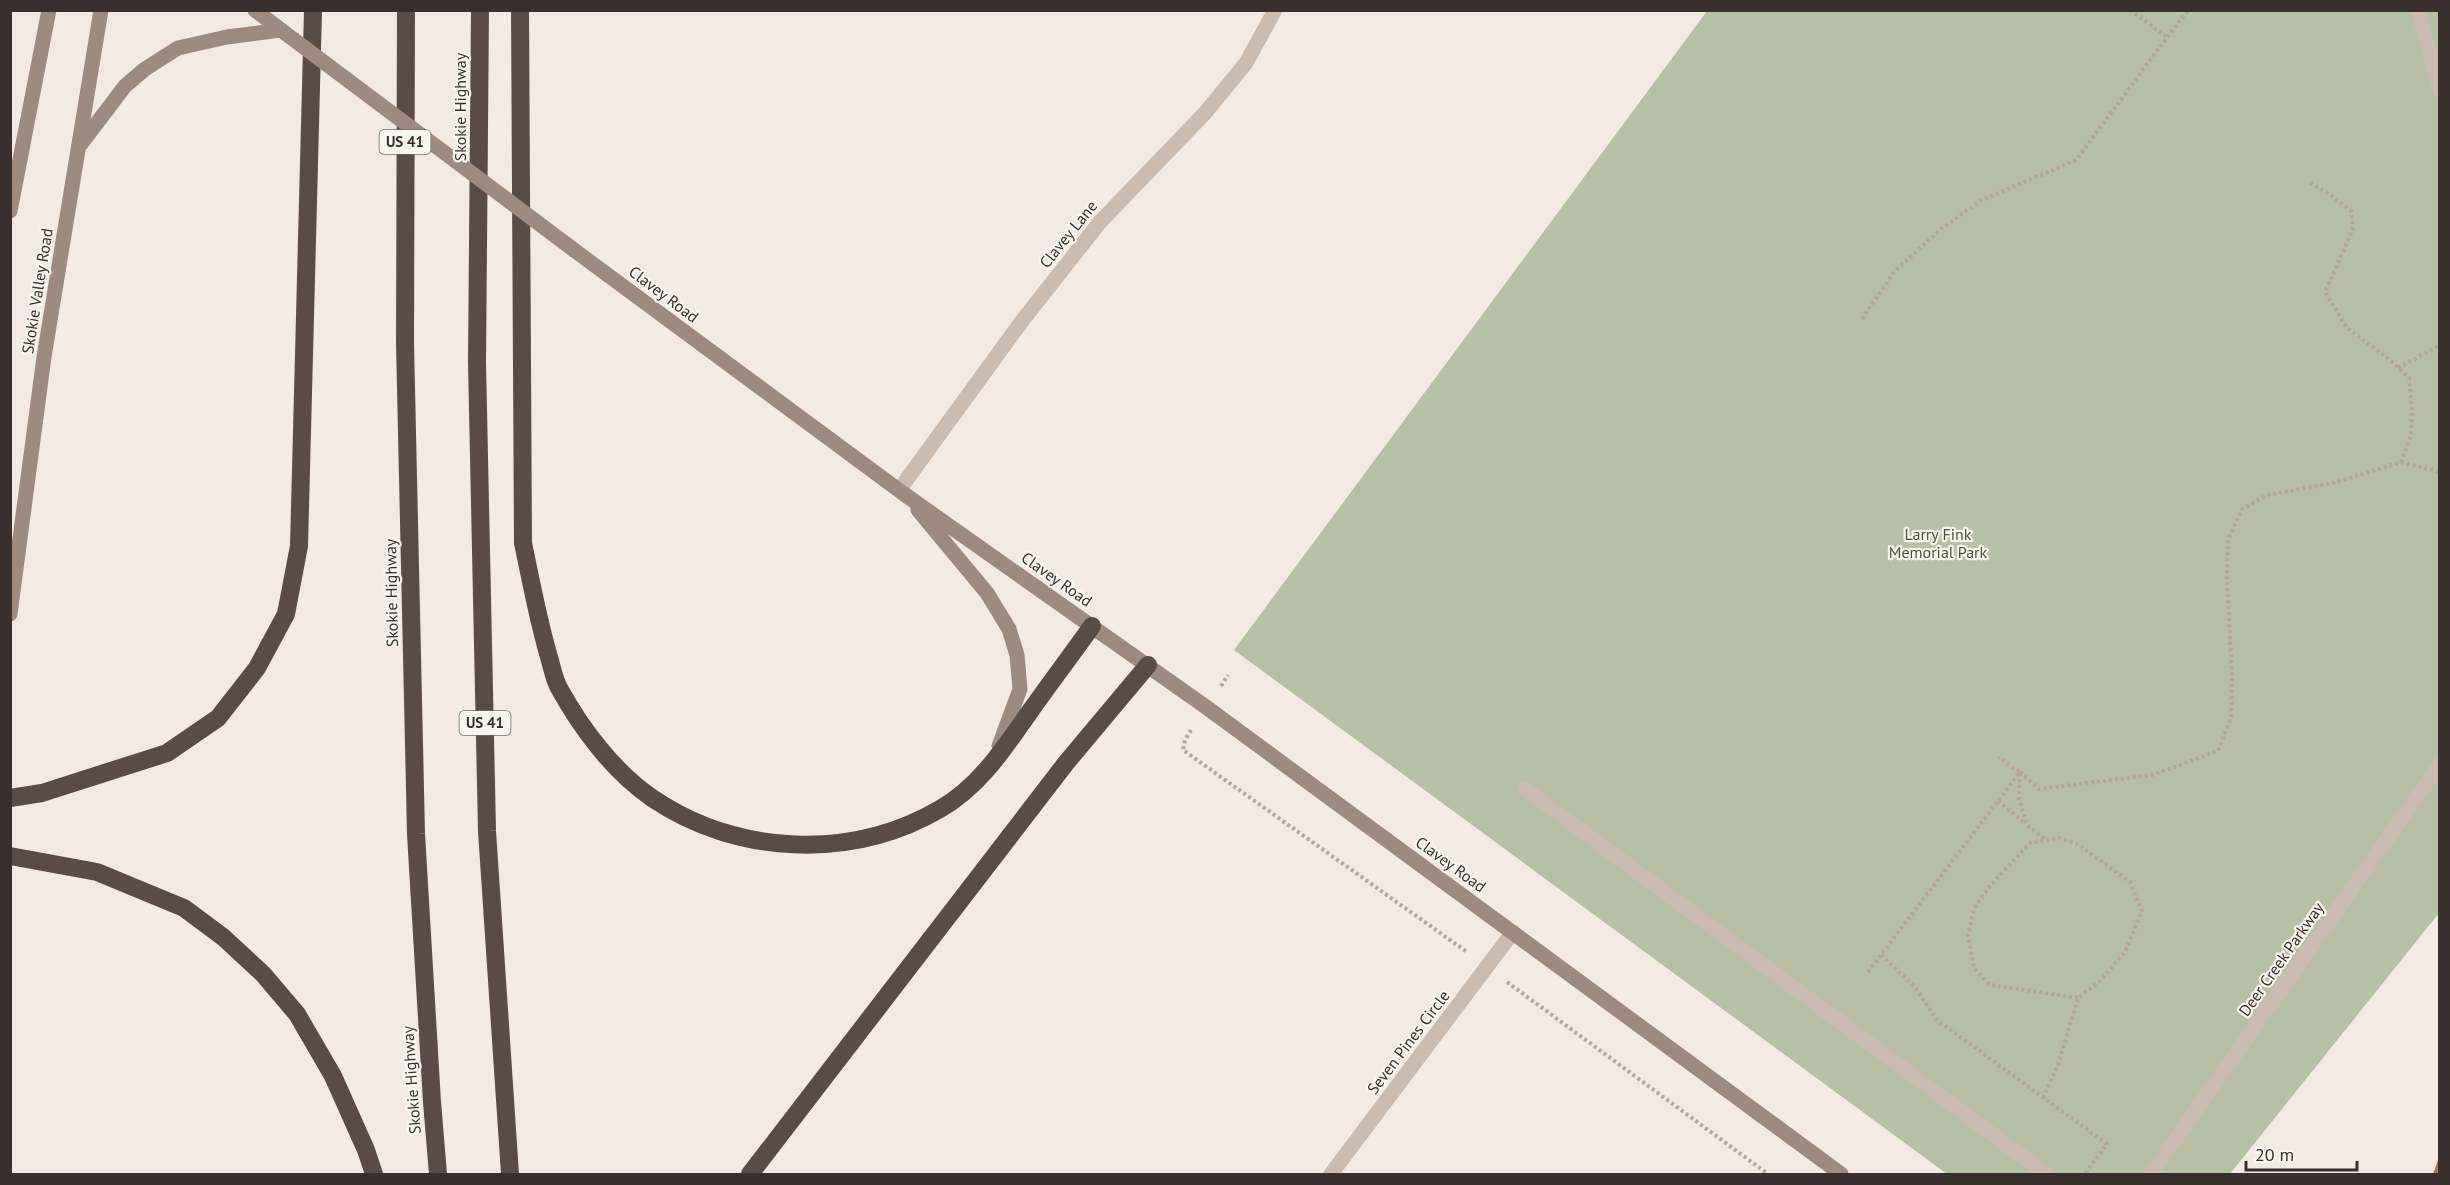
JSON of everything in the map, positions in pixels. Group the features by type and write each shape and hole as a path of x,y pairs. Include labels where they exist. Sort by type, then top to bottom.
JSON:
{"highway":[{"path":"10,798 42,793 167,753 218,718 257,668 286,614 298,546 314,10"},
{"name":"Skokie Highway","path":"406,10 405,343 416,834 438,1174"},
{"name":"Skokie Highway","path":"480,10 477,363 487,831 510,1174"},
{"path":"520,10 523,543 539,625 558,686 594,741 618,768 651,797 688,820 726,833 769,843 808,846 850,842 898,830 941,809 988,771 1092,626"},
{"path":"750,1174 1066,763 1148,665"},
{"path":"10,856 97,872 184,908 224,937 263,974 297,1014 333,1076 366,1150 374,1174"}],"main road":[{"path":"10,211 49,10"},
{"name":"Skokie Valley Road","path":"10,614 44,357 101,10"},
{"name":"Clavey Road","path":"255,10 901,492 1148,665 1841,1174"},
{"path":"79,146 125,86 145,69 178,48 226,36 281,30"},
{"path":"901,492 987,593 1009,628 1017,655 1020,689 988,771"}],"street":[{"name":"Clavey Lane","path":"901,492 1022,321 1100,222 1205,113 1246,63 1275,10"},
{"path":"2418,10 2439,90"},
{"name":"Deer Creek Parkway","path":"2151,1174 2439,764"},
{"path":"1525,789 2046,1174"},
{"name":"Seven Pines Circle","path":"1331,1174 1513,932"}],"path":[{"path":"2130,10 2168,38"},
{"path":"1862,319 1895,271 1941,229 1980,201 2076,160 2189,10"},
{"path":"2308,181 2332,196 2351,212 2353,229 2325,292 2347,328 2409,378 2412,409 2411,436 2401,462"},
{"path":"2398,368 2439,345"},
{"path":"1999,757 2038,789 2152,775 2218,751 2231,718 2232,677 2227,598 2228,540 2242,510 2267,495 2334,483 2401,462 2439,472"},
{"path":"1185,740 1183,750 1445,934"},
{"path":"1868,972 2020,772"},
{"path":"2020,772 2019,799 2027,825"},
{"path":"1998,801 2046,840"},
{"path":"2043,1098 2058,1065 2078,998 2100,981 2125,952 2142,911 2130,882 2078,844 2059,838 2030,843 1990,886 1974,908 1968,936 1974,968 1990,985 2078,998"},
{"path":"1881,955 1915,987 1936,1020 2107,1144 2085,1174"},
{"path":"1522,993 1768,1174"}],"green space":[{"name":"Larry Fink Memorial Park","path":"1707,11 2439,11 2439,913 2230,1174 1947,1174 1234,650"}],"building":[{"path":"2439,1157 2440,1174 2433,1174"}]}
